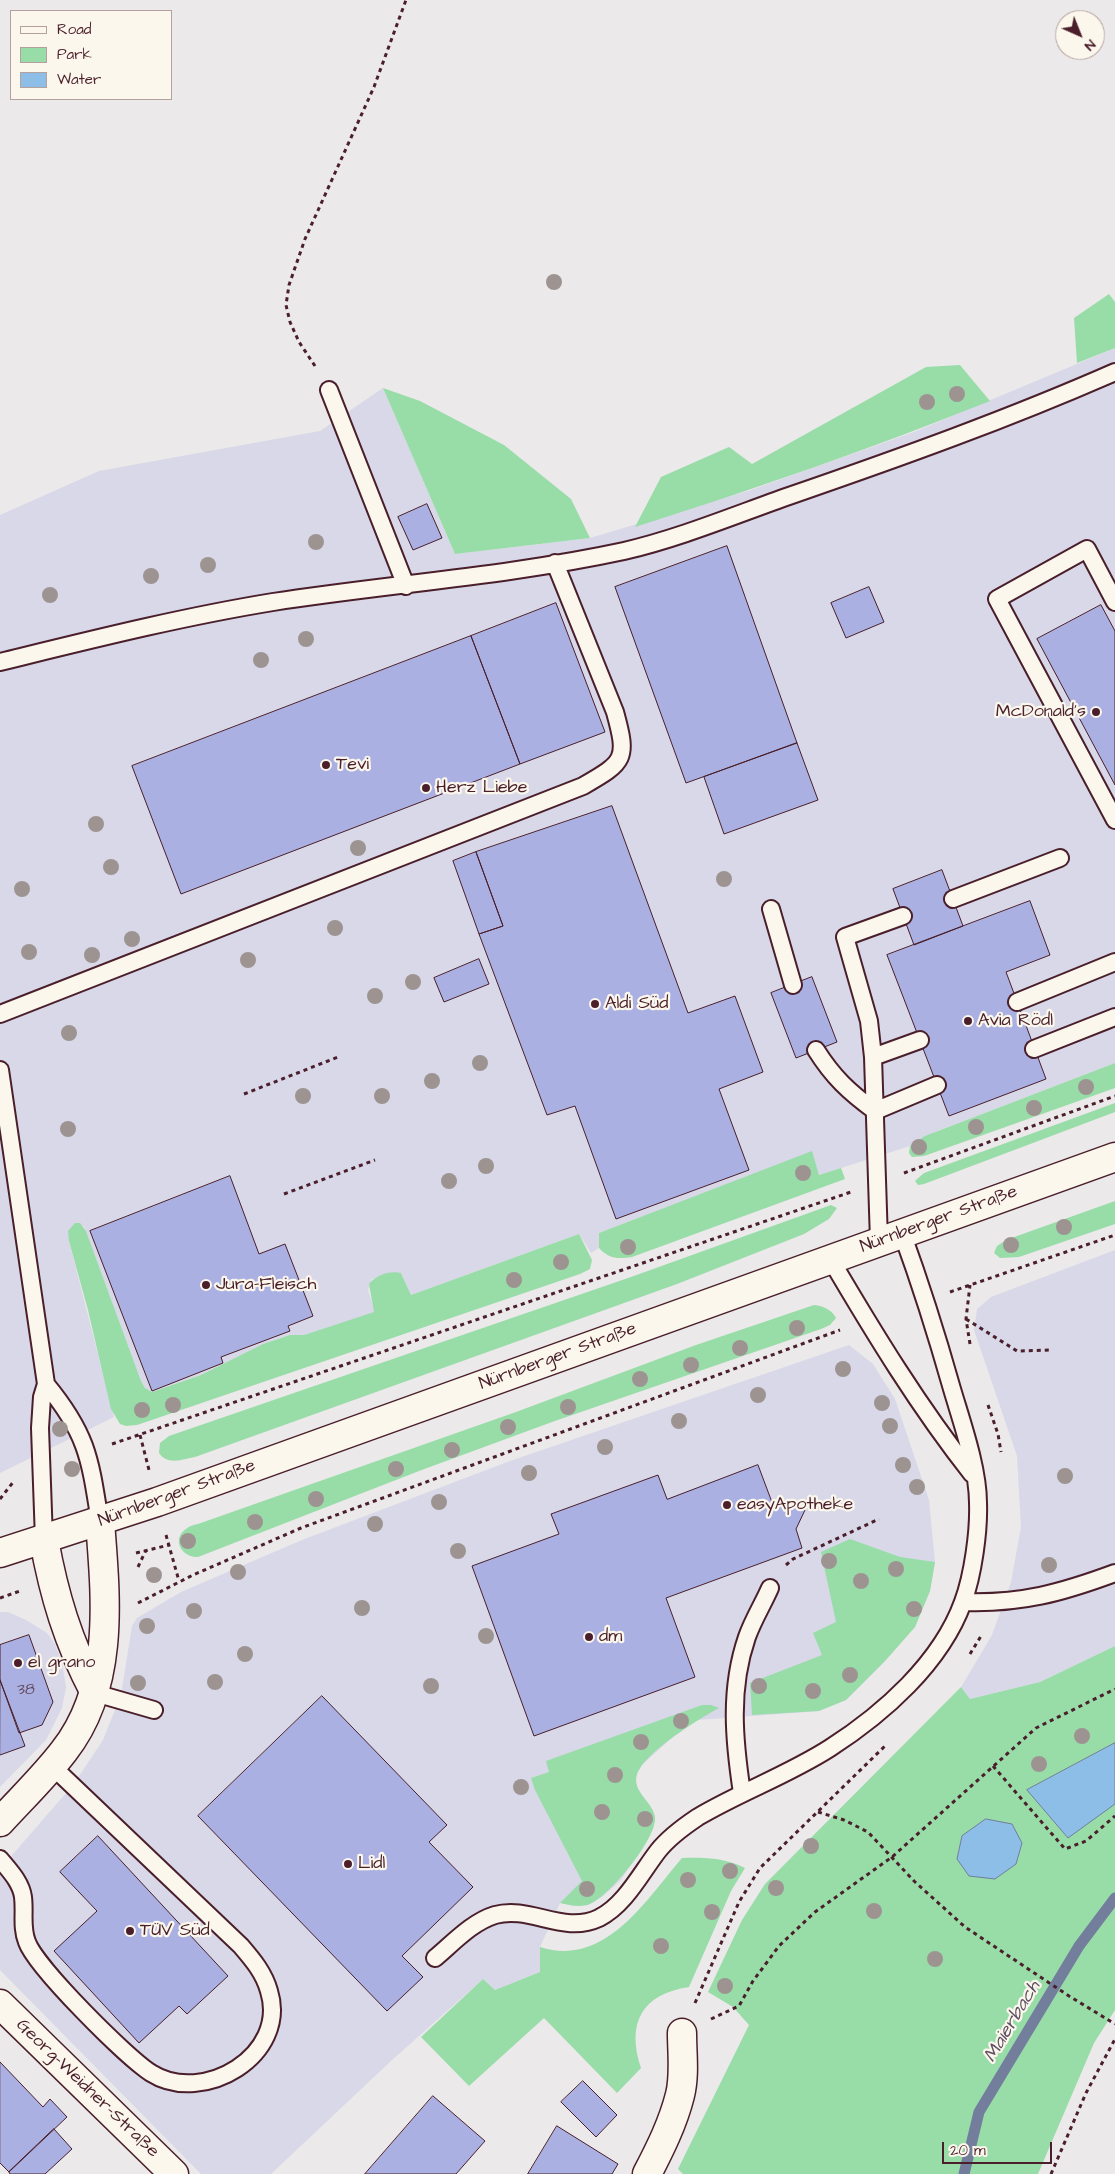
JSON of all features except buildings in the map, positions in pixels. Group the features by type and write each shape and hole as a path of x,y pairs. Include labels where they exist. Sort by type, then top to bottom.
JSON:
{"main road":[{"name":"Nürnberger Straße","path":"0,1554 100,1522 1115,1157"},
{"path":"0,1822 52,1766 77,1732 95,1693 103,1643 104,1592 100,1522"},
{"path":"44,1540 56,1600 76,1654 95,1693"},
{"name":"Georg-Weidner-Straße","path":"0,2004 174,2174"},
{"path":"647,2174 673,2119 680,2094 683,2068 682,2033"}],"lane":[{"path":"0,662 116,634 272,603 406,586 625,550 677,535 900,458 1056,398 1115,372"},
{"path":"329,390 406,586"},
{"path":"1115,602 1087,549 997,599 1115,820"},
{"path":"0,1014 582,786 617,764 622,751 622,737 615,712 555,563"},
{"path":"953,899 1060,858"},
{"path":"771,909 792,985"},
{"path":"435,1958 472,1927 495,1915 518,1914 574,1925 600,1918 624,1898 660,1849 675,1833 742,1793 829,1749 866,1722 909,1683 940,1647 963,1602 969,1581 976,1529 978,1501 974,1475 968,1446 927,1300 890,1237 878,1183 873,1057 869,1021 845,936 903,916"},
{"path":"1017,1002 1115,962"},
{"path":"1034,1049 1115,1017"},
{"path":"873,1057 920,1040"},
{"path":"816,1050 827,1068 845,1088 875,1111"},
{"path":"0,1070 14,1158 26,1260 46,1384 42,1397 40,1428 44,1540"},
{"path":"875,1111 936,1085"},
{"path":"831,1260 939,1432 974,1475"},
{"path":"46,1384 74,1420 83,1438 91,1465 100,1522"},
{"path":"963,1602 995,1603 1037,1598 1115,1573"},
{"path":"742,1793 735,1744 734,1702 738,1667 748,1635 770,1588"},
{"path":"95,1693 154,1710"},
{"path":"0,1859 19,1884 23,1897 22,1929 34,1956 125,2051 152,2074 172,2081 203,2082 225,2076 243,2066 257,2051 268,2029 272,2012 270,1992 260,1970 241,1946 52,1766"}],"path":[{"path":"329,390 299,342 290,322 286,305 290,285 305,239 374,87 406,0"},
{"path":"244,1094 338,1057"},
{"path":"117,1443 878,1183 1115,1096"},
{"path":"284,1194 375,1160"},
{"path":"963,1287 1115,1235"},
{"path":"966,1319 1017,1351 1052,1350"},
{"path":"134,1606 179,1581 302,1528 841,1330"},
{"path":"140,1435 147,1462"},
{"path":"0,1499 18,1475"},
{"path":"793,1559 879,1519"},
{"path":"167,1537 179,1581"},
{"path":"139,1552 169,1545"},
{"path":"682,2033 739,2006 753,1981 779,1946 815,1912 892,1857 1036,1728 1115,1689"},
{"path":"993,1766 1065,1849 1086,1840 1115,1816"},
{"path":"818,1812 844,1820 868,1832 914,1881 965,1927 1068,1996 1115,2024"},
{"path":"1051,2174 1086,2093 1115,2039"}],"shaded area":[{"path":"1115,348 1115,1063 935,1132 910,1146 819,1175 811,1152 599,1233 599,1248 591,1253 579,1234 411,1295 401,1273 372,1279 368,1290 375,1312 304,1335 290,1335 263,1344 201,1375 152,1392 145,1388 141,1381 84,1226 69,1241 114,1417 0,1473 0,515 99,471 320,431 383,388 455,554 590,538 748,491 914,432"},
{"path":"1115,1250 1115,1646 1040,1682 970,1699 961,1687 992,1635 1011,1582 1021,1527 1017,1456 974,1330 977,1309 991,1297"},
{"path":"849,1345 873,1364 895,1399 929,1500 935,1562 930,1591 915,1627 885,1661 846,1700 819,1711 698,1720 674,1736 642,1765 637,1774 636,1782 638,1789 655,1816 648,1838 621,1880 602,1897 588,1905 574,1906 560,1903 540,1947 540,1972 495,1990 483,1979 391,2061 271,2174 201,2174 0,1970 0,1869 73,1785 103,1740 121,1695 132,1626 137,1618 181,1592 302,1540 510,1461"},
{"path":"0,1612 8,1612 26,1620 47,1633 55,1644 62,1663 66,1687 62,1708 46,1740 0,1787"}],"green space":[{"path":"1109,294 1115,302 1115,348 1077,363 1074,318"},
{"path":"960,365 990,401 814,467 635,527 661,477 729,447 752,464 926,367"},
{"path":"383,388 420,401 504,445 571,499 590,538 455,554"},
{"path":"1115,1063 1115,1088 924,1156 912,1157 909,1153 910,1146 925,1136"},
{"path":"1115,1103 1115,1112 924,1184 918,1185 915,1181 924,1173"},
{"path":"812,1151 819,1175 841,1168 845,1179 632,1257 614,1257 606,1254 599,1248 599,1233"},
{"path":"1115,1201 1115,1224 1019,1257 1000,1258 994,1253 997,1246 1006,1240"},
{"path":"831,1205 837,1208 829,1219 804,1234 677,1284 195,1457 171,1461 159,1453 160,1443 169,1436 631,1277"},
{"path":"75,1223 80,1223 86,1231 141,1381 145,1388 152,1392 201,1375 263,1344 290,1335 304,1335 374,1312 369,1284 375,1278 384,1274 401,1273 411,1295 579,1234 592,1260 590,1269 580,1274 137,1425 126,1426 120,1424 111,1409 88,1310 69,1241 68,1231"},
{"path":"814,1305 827,1309 834,1315 836,1318 830,1325 552,1422 419,1471 198,1557 187,1554 180,1547 179,1538 187,1528 192,1526 516,1412 696,1345"},
{"path":"850,1539 900,1557 935,1562 930,1591 915,1627 885,1661 846,1700 819,1711 752,1715 750,1683 822,1655 813,1633 836,1622 821,1552"},
{"path":"1115,1646 1115,2010 1094,2043 1038,2174 683,2174 678,2169 749,2025 733,2007 708,1992 742,1920 765,1884 961,1687 970,1699 1040,1682"},
{"path":"702,1705 711,1705 719,1708 698,1720 660,1747 650,1756 637,1774 637,1786 654,1812 655,1818 648,1840 640,1853 619,1879 590,1904 575,1906 560,1903 582,1881 535,1790 531,1778 549,1772 546,1761"},
{"path":"682,1858 714,1859 730,1862 745,1868 731,1891 689,1987 660,1996 649,2004 642,2013 637,2024 636,2037 641,2068 617,2093 544,2018 469,2086 421,2037 483,1979 495,1990 540,1972 540,1947 563,1951 585,1948 604,1939 622,1926 638,1910"}],"water":[{"path":"1115,1743 1115,1804 1068,1838 1027,1790"},
{"path":"986,1819 1012,1824 1022,1843 1016,1864 995,1879 969,1876 957,1859 962,1836"}],"waterway":[{"name":"Maierbach","path":"964,2174 979,2112 1079,1946 1115,1898"}],"place":[{"name":"McDonald's","path":"1096,712"},
{"name":"Tevi","path":"326,765"},
{"name":"Herz Liebe","path":"426,788"},
{"name":"Aldi Süd","path":"595,1004"},
{"name":"Avia Rödl","path":"968,1021"},
{"name":"Jura-Fleisch","path":"206,1285"},
{"name":"easyApotheke","path":"727,1505"},
{"name":"dm","path":"589,1637"},
{"name":"el grano","path":"18,1663"},
{"name":"Lidl","path":"348,1864"},
{"name":"TÜV Süd","path":"130,1931"}]}
